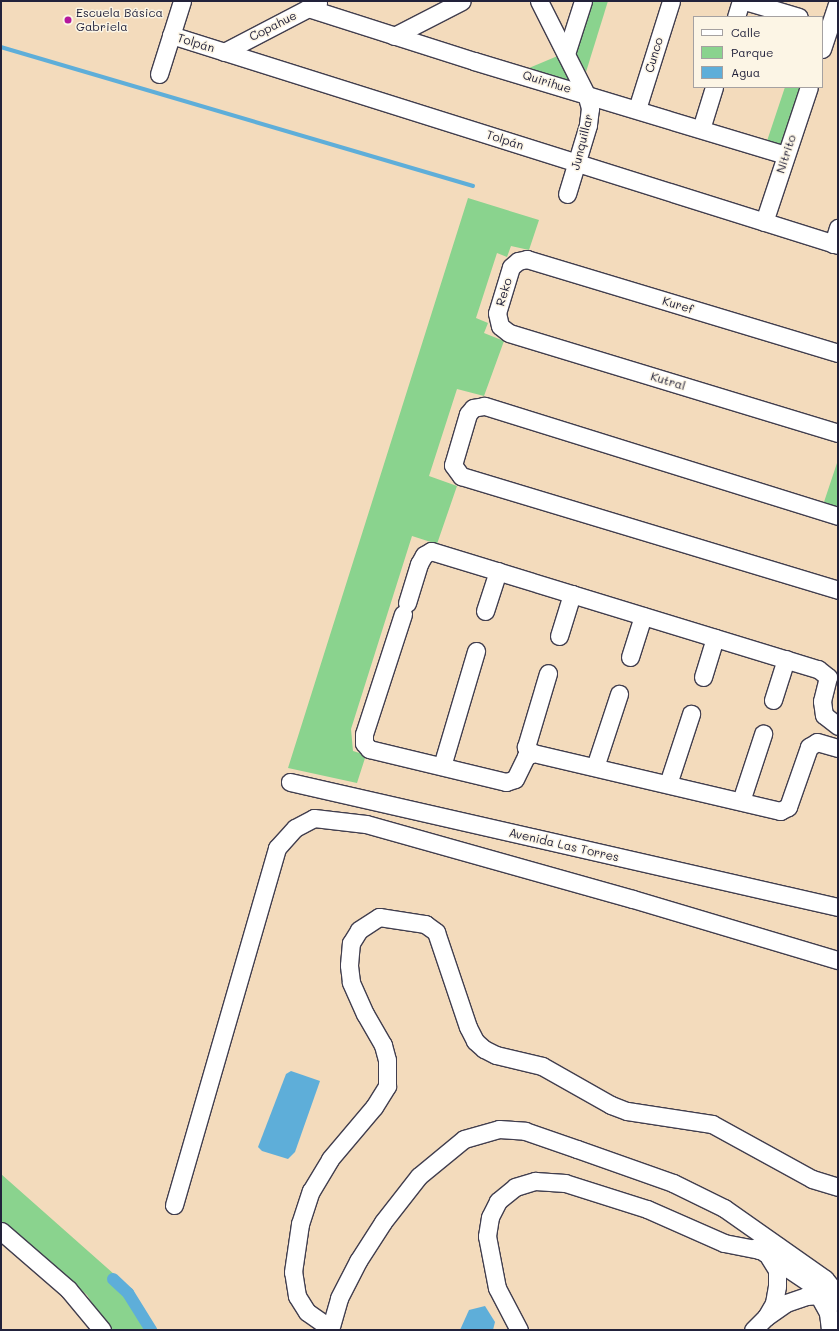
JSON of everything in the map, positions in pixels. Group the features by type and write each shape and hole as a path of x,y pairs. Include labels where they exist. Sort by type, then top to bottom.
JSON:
{"street":[{"path":"159,74 182,1"},
{"path":"394,36 462,1"},
{"name":"Junquillar","path":"538,1 586,94 590,116 568,194"},
{"path":"566,54 583,1"},
{"name":"Cunco","path":"637,109 671,1"},
{"path":"736,16 741,1"},
{"path":"745,1 796,16"},
{"path":"823,46 838,1"},
{"name":"Quirihue","path":"315,5 394,36 785,155"},
{"name":"Copahue","path":"224,52 315,5"},
{"name":"Tolpán","path":"171,36 835,244"},
{"path":"701,129 714,88"},
{"name":"Nitrito","path":"764,222 785,155 809,88"},
{"path":"835,244 838,228"},
{"name":"Kuref","path":"518,261 531,260 838,353"},
{"name":"Reko","path":"500,326 497,313 510,272 518,261"},
{"name":"Kutral","path":"500,326 509,333 838,433"},
{"path":"838,516 484,406 476,407 468,414 453,465 461,476 838,590"},
{"path":"838,726 828,720 822,708 828,677 818,669 431,551 424,556 419,564 364,734 364,744 369,749 506,782 515,779 529,755 533,753 780,811 788,807 809,747 817,742 838,748"},
{"path":"485,611 498,571"},
{"path":"559,636 572,594"},
{"path":"630,657 643,616"},
{"path":"703,677 715,638"},
{"path":"442,766 476,651"},
{"path":"773,700 786,660"},
{"path":"529,755 526,747 548,673"},
{"path":"595,767 619,694"},
{"path":"668,784 691,714"},
{"path":"742,802 763,734"},
{"name":"Avenida Las Torres","path":"290,782 838,907"},
{"path":"174,1205 278,848 295,828 314,818 366,824 633,899 838,960"},
{"path":"832,1293 808,1282 768,1251 737,1218 724,1208 673,1183 525,1131 499,1129 464,1139 419,1176 383,1222 358,1261 339,1298 330,1329 307,1312 297,1296 293,1272 300,1224 311,1191 330,1159 374,1107 387,1086 387,1060 383,1045 365,1014 351,982 349,965 351,943 359,930 379,917 425,924 436,932 468,1027 475,1041 484,1049 496,1055 542,1066 611,1106 627,1111 712,1124 812,1179 838,1187"},
{"path":"519,1330 497,1288 487,1236 490,1217 498,1201 515,1187 535,1181 565,1183 648,1209 724,1243 768,1251 832,1293"},
{"path":"1,1231 68,1289 102,1330"},
{"path":"766,1317 774,1303 777,1286 777,1270 768,1251"},
{"path":"752,1330 786,1302 806,1296 832,1293"},
{"path":"830,1330 828,1313 832,1293"}],"green space":[{"path":"590,1 608,1 586,72 576,53 576,44"},
{"path":"560,55 571,82 529,68"},
{"path":"785,88 813,88 781,153 765,147"},
{"path":"468,198 539,220 529,250 511,246 507,257 497,253 476,318 488,323 484,333 504,341 484,396 457,389 429,476 457,486 437,544 412,536 351,729 353,751 366,755 357,783 288,768"},
{"path":"838,460 838,507 824,502"},
{"path":"1,1174 132,1290 156,1330 109,1330 87,1295 1,1222"}],"water":[{"path":"291,1071 320,1081 295,1152 288,1159 262,1151 258,1147 286,1074"},
{"path":"485,1306 495,1322 493,1330 460,1330 469,1310"}],"waterway":[{"path":"1,47 473,186"},
{"path":"113,1279 128,1293 151,1330"}],"place":[{"name":"Escuela Básica Gabriela","path":"68,20"}]}
